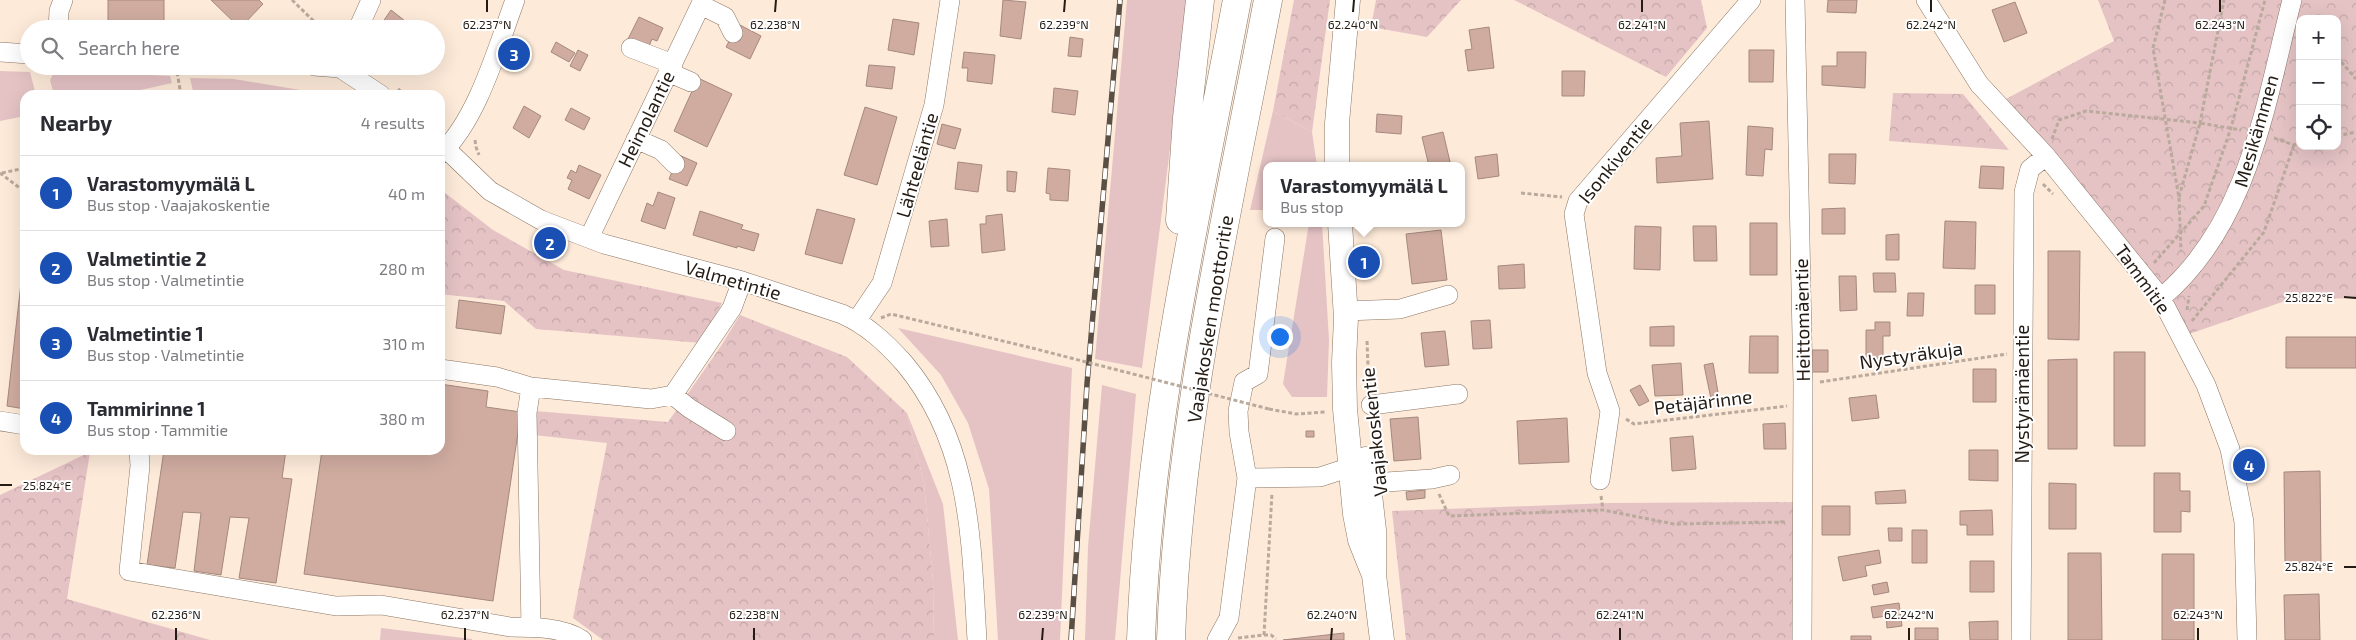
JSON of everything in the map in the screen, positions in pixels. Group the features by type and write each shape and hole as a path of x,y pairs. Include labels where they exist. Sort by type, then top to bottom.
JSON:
{"highway":[{"path":"1184,266 1180,222 1183,160 1200,0"},
{"name":"Vaajakosken moottoritie","path":"1141,640 1159,435 1184,266 1236,0"},
{"name":"Vaajakosken moottoritie","path":"1172,640 1179,532 1205,329 1268,0"}],"main road":[{"path":"1337,162 1336,123 1348,0"},
{"name":"Vaajakoskentie","path":"1341,227 1352,313 1344,362 1345,409 1363,469 1355,514 1360,540 1374,575 1382,640"}],"street":[{"path":"59,20 64,0"},
{"path":"362,20 371,0"},
{"name":"Valmetintie","path":"445,145 464,124 474,106 515,0"},
{"name":"Lähteeläntie","path":"857,320 882,283 934,105 950,0"},
{"name":"Isonkiventie","path":"1610,411 1597,373 1575,232 1574,214 1578,200 1751,0"},
{"name":"Heittomäentie","path":"1795,0 1803,384 1802,640"},
{"name":"Tammitie","path":"1926,0 1979,84 2046,156 2161,298 2206,385 2230,449 2244,522 2246,640"},
{"name":"Mesikämmen","path":"2161,298 2182,280 2235,200 2247,171 2258,133 2292,0"},
{"path":"702,3 725,17 733,33"},
{"name":"Heimolantie","path":"589,238 702,3"},
{"path":"631,48 670,68 691,82"},
{"path":"0,52 20,53"},
{"path":"352,75 374,90"},
{"path":"636,139 661,150 675,164"},
{"name":"Valmetintie","path":"445,151 490,191 541,220 604,244 742,281 857,320 896,354 916,378 934,407 950,440 966,498 977,640"},
{"name":"Nystyrämäentie","path":"2022,640 2024,192 2030,169 2046,156"},
{"path":"1226,639 1247,478 1239,432 1238,410 1244,382 1258,374 1275,238"},
{"path":"445,370 497,377 531,387 651,399 673,395 732,308 742,281"},
{"path":"1352,313 1400,309 1448,295"},
{"path":"531,387 527,413 531,627"},
{"path":"1371,406 1458,394"},
{"path":"673,395 689,408 726,431"},
{"path":"1600,480 1610,411"},
{"path":"0,421 20,424"},
{"path":"139,455 140,466 130,571 336,606 381,605 510,627 531,627 574,634 582,640"},
{"path":"1247,478 1272,476 1320,477 1363,469 1441,477"}],"path":[{"path":"292,0 313,20"},
{"path":"2165,0 2153,48 2179,198 2182,280"},
{"path":"2179,198 2200,123 2224,0"},
{"path":"2143,275 2204,206 2231,128 2265,0"},
{"path":"2340,60 2356,79"},
{"path":"178,75 180,90"},
{"path":"2046,156 2059,120 2086,111 2200,123 2258,133 2294,144 2264,232 2190,323"},
{"path":"2341,135 2356,132"},
{"path":"1,173 20,169"},
{"path":"1,173 20,188"},
{"path":"1521,193 1560,196"},
{"name":"Vaajakoskentie","path":"1352,313 1367,360 1371,406 1363,469"},
{"path":"880,318 890,314 1032,348 1269,409 1296,414 1335,410"},
{"name":"Nystyräkuja","path":"1803,384 2022,352"},
{"name":"Petäjärinne","path":"1610,411 1634,424 1803,404"},
{"path":"1264,635 1272,476"},
{"path":"1441,477 1449,516 1603,510 1674,524 1802,522"},
{"path":"1226,639 1271,635 1276,639"}],"green space":[{"path":"1127,0 1189,0 1142,368 1095,359"},
{"path":"1294,0 1330,0 1312,132 1273,111"},
{"path":"1376,0 1461,0 1427,37 1371,27"},
{"path":"1514,0 1701,0 1707,28 1666,77"},
{"path":"2098,0 2356,0 2356,298 2288,300 2189,334 2170,295 2143,260 2006,99 2114,41"},
{"path":"0,71 20,72 20,75 31,75 35,90 20,90 20,117 0,121"},
{"path":"52,75 151,75 170,76 172,83 140,90 53,90 50,80"},
{"path":"190,78 234,79 300,90 193,90"},
{"path":"1893,93 1963,94 2009,150 1889,141"},
{"path":"1273,111 1312,132 1316,162 1263,162 1263,210 1250,210"},
{"path":"445,193 493,230 564,270 722,303 701,343 536,329 504,301 445,295"},
{"path":"1308,227 1322,227 1329,340 1327,397 1292,397 1283,384"},
{"path":"740,315 847,357 907,413 924,483 933,581 934,640 603,640 573,618 607,443 534,435 535,411 668,422 721,346"},
{"path":"898,328 1072,368 1060,640 998,640 989,489 968,423 941,375"},
{"path":"1102,385 1136,394 1115,640 1085,640 1088,547"},
{"path":"907,413 943,504 958,640 934,640 933,581 924,483"},
{"path":"84,455 90,455 67,599 210,640 0,640 0,495"},
{"path":"1804,502 1802,640 1406,640 1392,511 1609,503"},
{"path":"381,628 472,639 472,640 380,640"}],"building":[{"path":"108,0 164,0 164,20 108,20"},
{"path":"211,0 259,0 263,4 248,20 232,20"},
{"path":"1003,0 1026,2 1021,39 1000,36"},
{"path":"1828,0 1857,0 1856,13 1827,12"},
{"path":"2015,2 2027,33 2004,42 1992,10"},
{"path":"391,10 404,20 384,20"},
{"path":"639,17 663,28 657,41 652,39 647,51 627,41"},
{"path":"893,19 919,23 914,55 888,50"},
{"path":"738,24 761,36 750,59 726,47"},
{"path":"1489,27 1494,68 1468,71 1465,50 1472,49 1469,30"},
{"path":"1070,37 1083,39 1081,57 1068,56"},
{"path":"556,42 575,53 569,62 551,52"},
{"path":"578,50 588,55 580,71 570,66"},
{"path":"1749,50 1774,50 1773,82 1749,82"},
{"path":"964,52 995,55 992,84 967,81 968,68 962,68"},
{"path":"1837,52 1866,52 1865,88 1822,85 1822,66 1837,66"},
{"path":"869,65 895,67 892,89 866,86"},
{"path":"1562,71 1585,71 1584,96 1562,96"},
{"path":"698,78 732,94 707,147 674,131"},
{"path":"1054,88 1078,91 1075,115 1052,112"},
{"path":"524,106 541,116 529,138 513,128"},
{"path":"865,107 897,117 877,185 844,175"},
{"path":"571,108 590,118 584,130 565,120"},
{"path":"1377,114 1402,116 1401,134 1376,132"},
{"path":"1709,121 1713,179 1657,183 1656,158 1682,156 1680,123"},
{"path":"942,124 961,129 955,149 937,144"},
{"path":"1748,126 1773,128 1772,150 1765,149 1763,176 1746,175"},
{"path":"1443,132 1450,162 1428,162 1422,137"},
{"path":"1497,154 1499,176 1478,179 1475,157"},
{"path":"1829,154 1856,154 1855,184 1829,183"},
{"path":"679,155 697,163 687,186 669,179"},
{"path":"958,162 982,165 978,192 955,189"},
{"path":"579,165 601,175 589,199 568,189 572,180 567,178 571,170 576,173"},
{"path":"1981,166 2004,167 2003,189 1979,188"},
{"path":"1048,168 1070,170 1068,201 1050,200 1050,194 1046,193"},
{"path":"1007,171 1017,172 1015,192 1007,191"},
{"path":"658,192 675,198 665,229 641,221 647,203 653,206"},
{"path":"1845,208 1845,234 1822,234 1822,209"},
{"path":"817,209 855,219 842,264 805,254"},
{"path":"700,211 743,225 741,229 759,234 754,251 693,235"},
{"path":"1002,214 1005,250 982,253 980,224 986,224 986,216"},
{"path":"947,219 949,246 931,247 929,221"},
{"path":"1945,221 1976,222 1975,269 1943,268"},
{"path":"1750,223 1777,223 1777,275 1750,275"},
{"path":"1635,226 1661,227 1660,270 1634,269"},
{"path":"1693,226 1716,226 1717,261 1694,261"},
{"path":"1441,230 1447,280 1412,284 1406,234"},
{"path":"1899,234 1899,260 1886,260 1886,235"},
{"path":"2048,251 2080,251 2079,340 2048,339"},
{"path":"1524,264 1525,288 1499,289 1498,266"},
{"path":"1873,273 1895,273 1896,292 1874,292"},
{"path":"1839,276 1856,276 1857,310 1840,311"},
{"path":"1975,285 1995,285 1995,314 1975,314"},
{"path":"20,292 20,408 7,406"},
{"path":"1908,293 1924,293 1923,316 1907,316"},
{"path":"459,300 505,306 501,334 456,328"},
{"path":"1490,320 1492,348 1473,349 1471,321"},
{"path":"1875,322 1890,322 1890,336 1883,336 1883,359 1866,359 1866,330 1875,330"},
{"path":"1674,326 1674,346 1650,346 1650,327"},
{"path":"1445,331 1449,365 1425,367 1421,333"},
{"path":"1750,336 1778,336 1778,373 1749,373"},
{"path":"2286,337 2356,337 2356,368 2286,368"},
{"path":"1812,350 1828,350 1828,372 1811,372"},
{"path":"2114,352 2145,352 2145,446 2114,446"},
{"path":"2077,359 2077,449 2048,449 2048,360"},
{"path":"1681,363 1683,395 1655,396 1652,365"},
{"path":"1713,363 1719,398 1711,399 1704,365"},
{"path":"1973,369 1996,369 1996,402 1973,402"},
{"path":"445,385 488,391 486,407 521,412 493,601 304,574 321,455 445,455"},
{"path":"1640,385 1649,401 1639,406 1630,390"},
{"path":"1876,395 1879,418 1852,421 1849,398"},
{"path":"1418,417 1421,459 1394,461 1390,419"},
{"path":"1567,418 1569,462 1519,464 1517,421"},
{"path":"1785,423 1786,449 1764,449 1763,424"},
{"path":"1306,431 1314,431 1314,437 1306,437"},
{"path":"1693,436 1696,469 1672,471 1670,438"},
{"path":"1969,450 1998,450 1998,481 1969,480"},
{"path":"163,455 285,455 282,478 292,479 276,583 239,578 249,518 230,517 221,575 194,571 201,513 183,512 175,568 147,565"},
{"path":"2320,471 2321,563 2285,563 2284,472"},
{"path":"2154,473 2180,473 2180,491 2190,491 2190,512 2181,511 2181,532 2154,532"},
{"path":"2049,483 2076,484 2076,529 2049,529"},
{"path":"1425,490 1425,498 1407,500 1406,492"},
{"path":"1905,490 1906,503 1876,504 1875,492"},
{"path":"1822,506 1850,506 1850,535 1822,535"},
{"path":"1992,510 1993,535 1967,535 1967,525 1960,525 1960,511"},
{"path":"1888,528 1902,528 1902,541 1889,541"},
{"path":"1912,530 1927,530 1927,563 1912,563"},
{"path":"1879,550 1881,563 1865,566 1867,576 1843,581 1838,557"},
{"path":"2068,553 2101,553 2102,640 2068,640"},
{"path":"2162,554 2194,554 2194,640 2162,640"},
{"path":"1970,561 1994,561 1994,592 1970,592"},
{"path":"1887,582 1889,592 1874,595 1872,585"},
{"path":"2319,594 2320,640 2285,640 2284,595"},
{"path":"1899,603 1902,626 1887,628 1886,616 1873,618 1871,607"},
{"path":"1998,621 1998,640 1970,640 1969,622"},
{"path":"1915,628 1938,628 1938,640 1915,640"},
{"path":"1344,633 1344,640 1283,640"},
{"path":"1851,636 1871,636 1871,640 1851,640"}],"railway":[{"path":"1071,640 1087,384 1120,0"}],"place":[{"name":"Valmetintie 1","path":"514,54"},
{"name":"Valmetintie 2","path":"550,243"},
{"name":"Varastomyymälä L","path":"1364,262"},
{"name":"Tammirinne 1","path":"2249,465"}]}
